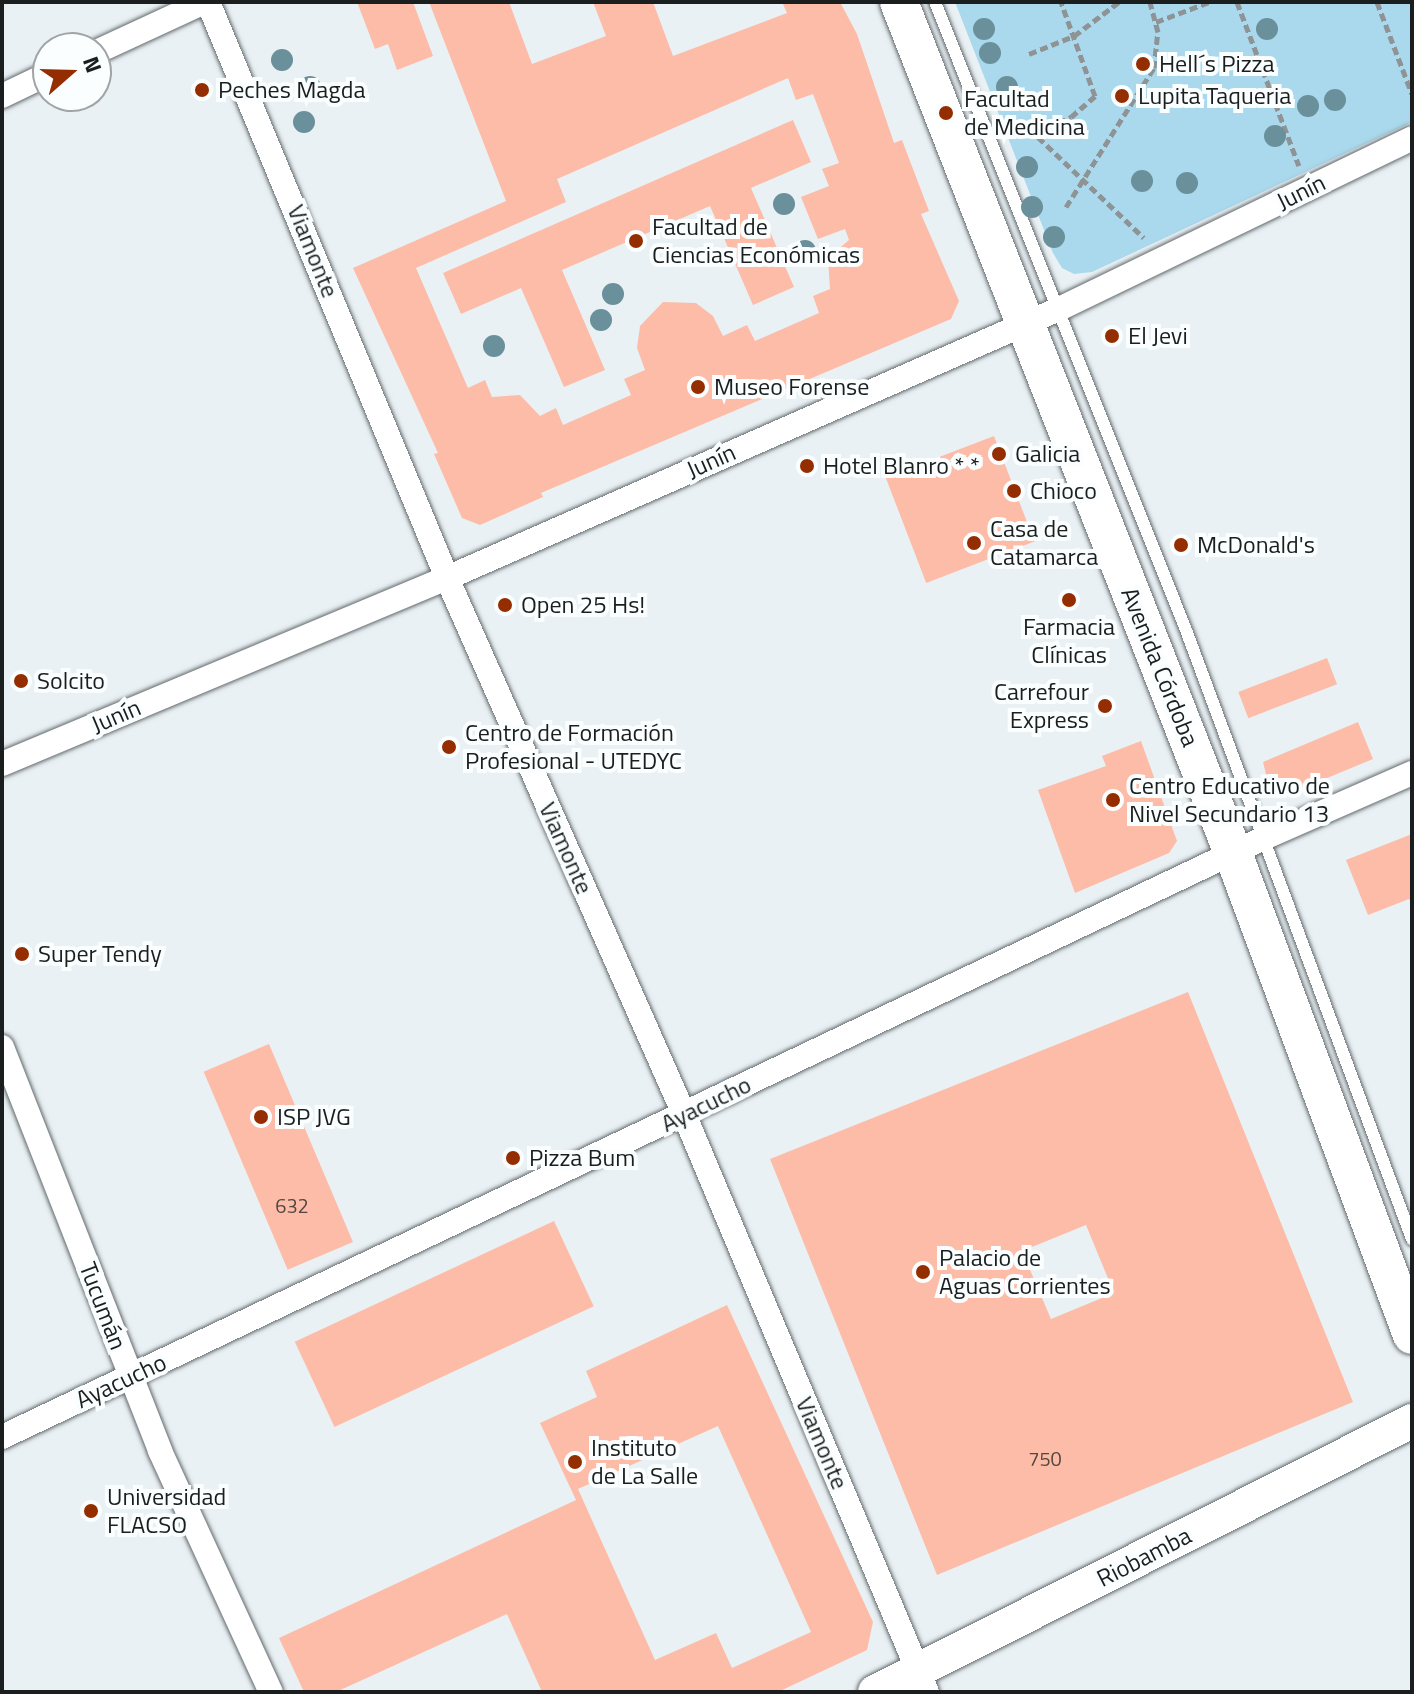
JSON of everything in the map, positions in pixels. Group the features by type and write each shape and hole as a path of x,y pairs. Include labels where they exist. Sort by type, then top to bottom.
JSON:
{"main road":[{"name":"Avenida Córdoba","path":"899,2 1024,323 1249,845 1412,1335"}],"street":[{"path":"112,45 206,2"},
{"name":"Viamonte","path":"206,2 447,578 684,1114 923,1682"},
{"path":"2,96 32,82"},
{"name":"Junín","path":"2,764 447,578 1059,309 1412,138"},
{"name":"Ayacucho","path":"2,1437 1249,845 1412,773"},
{"name":"Tucumán","path":"2,1047 131,1377 271,1692"},
{"name":"Riobamba","path":"875,1692 923,1682 1412,1421"}],"lane":[{"name":"Avenida Córdoba","path":"935,2 1059,309 1249,845 1412,1239"}],"path":[{"path":"1061,2 1095,96 1071,117 1037,134 1144,238"},
{"path":"1029,54 1074,36 1119,2"},
{"path":"1066,207 1151,77 1157,50 1156,22 1150,2"},
{"path":"1156,22 1209,2"},
{"path":"1237,2 1300,166"},
{"path":"1377,2 1412,94"}],"shaded area":[{"path":"955,2 1412,2 1412,122 1092,272 1074,274 1062,268 1053,253"}],"building":[{"path":"357,2 413,2 433,56 397,70 388,44 375,49"},
{"name":"Facultad de Ciencias Económicas","path":"429,2 509,2 532,64 606,36 593,2 653,2 673,56 787,13 782,2 840,2 857,34 894,143 902,140 929,211 921,214 959,301 951,319 541,493 543,497 480,525 462,518 434,454 438,453 353,268 506,201","holes":["788,78 796,100 813,94 839,163 822,169 829,186 801,197 818,239 845,229 849,240 828,258 830,289 813,296 819,313 755,341 747,325 723,336 713,316 696,303 663,302 640,326 637,348 645,370 624,379 631,395 563,425 556,408 540,416 520,395 492,397 485,380 468,388 416,268 566,202 557,179"]},
{"name":"Facultad de Ciencias Económicas","path":"793,120 811,162 751,188 794,287 753,305 710,206 562,270 605,370 564,387 521,288 461,314 443,273"},
{"path":"994,436 1034,541 926,583 886,478"},
{"path":"1327,658 1337,684 1248,718 1238,692"},
{"path":"1358,722 1373,759 1286,795 1270,791 1263,762"},
{"path":"1141,741 1177,841 1169,853 1075,893 1038,790 1106,766 1102,756"},
{"path":"1412,834 1412,905 1409,899 1368,915 1346,860"},
{"name":"Palacio de Aguas Corrientes","path":"1188,992 1353,1402 937,1575 770,1159","holes":["1086,1225 1114,1293 1051,1319 1022,1251"]},
{"name":"ISP JVG","path":"269,1044 353,1242 288,1270 204,1072"},
{"path":"554,1221 594,1306 335,1427 295,1342"},
{"path":"727,1305 873,1622 867,1650 778,1692 542,1692 507,1614 336,1692 304,1692 279,1638 576,1500 540,1423 597,1397 586,1371","holes":["718,1426 811,1632 732,1668 716,1633 655,1660 578,1489"]}],"place":[{"name":"Hell´s Pizza","path":"1143,64"},
{"name":"Peches Magda","path":"202,90"},
{"name":"Lupita Taqueria","path":"1122,96"},
{"name":"Facultad de Medicina","path":"946,113"},
{"name":"Facultad de Ciencias Económicas","path":"636,241"},
{"name":"El Jevi","path":"1112,336"},
{"name":"Museo Forense","path":"698,387"},
{"name":"Galicia","path":"999,454"},
{"name":"Hotel Blanro * *","path":"807,466"},
{"name":"Chioco","path":"1014,491"},
{"name":"Casa de Catamarca","path":"974,543"},
{"name":"McDonald's","path":"1181,545"},
{"name":"Farmacia Clínicas","path":"1069,600"},
{"name":"Open 25 Hs!","path":"505,605"},
{"name":"Solcito","path":"21,681"},
{"name":"Carrefour Express","path":"1105,706"},
{"name":"Centro de Formación Profesional - UTEDYC","path":"449,747"},
{"name":"Centro Educativo de Nivel Secundario 13","path":"1113,800"},
{"name":"Super Tendy","path":"22,954"},
{"name":"ISP JVG","path":"261,1117"},
{"name":"Pizza Bum","path":"513,1158"},
{"name":"Palacio de Aguas Corrientes","path":"923,1272"},
{"name":"Instituto de La Salle","path":"575,1462"},
{"name":"Universidad FLACSO","path":"91,1511"}]}
